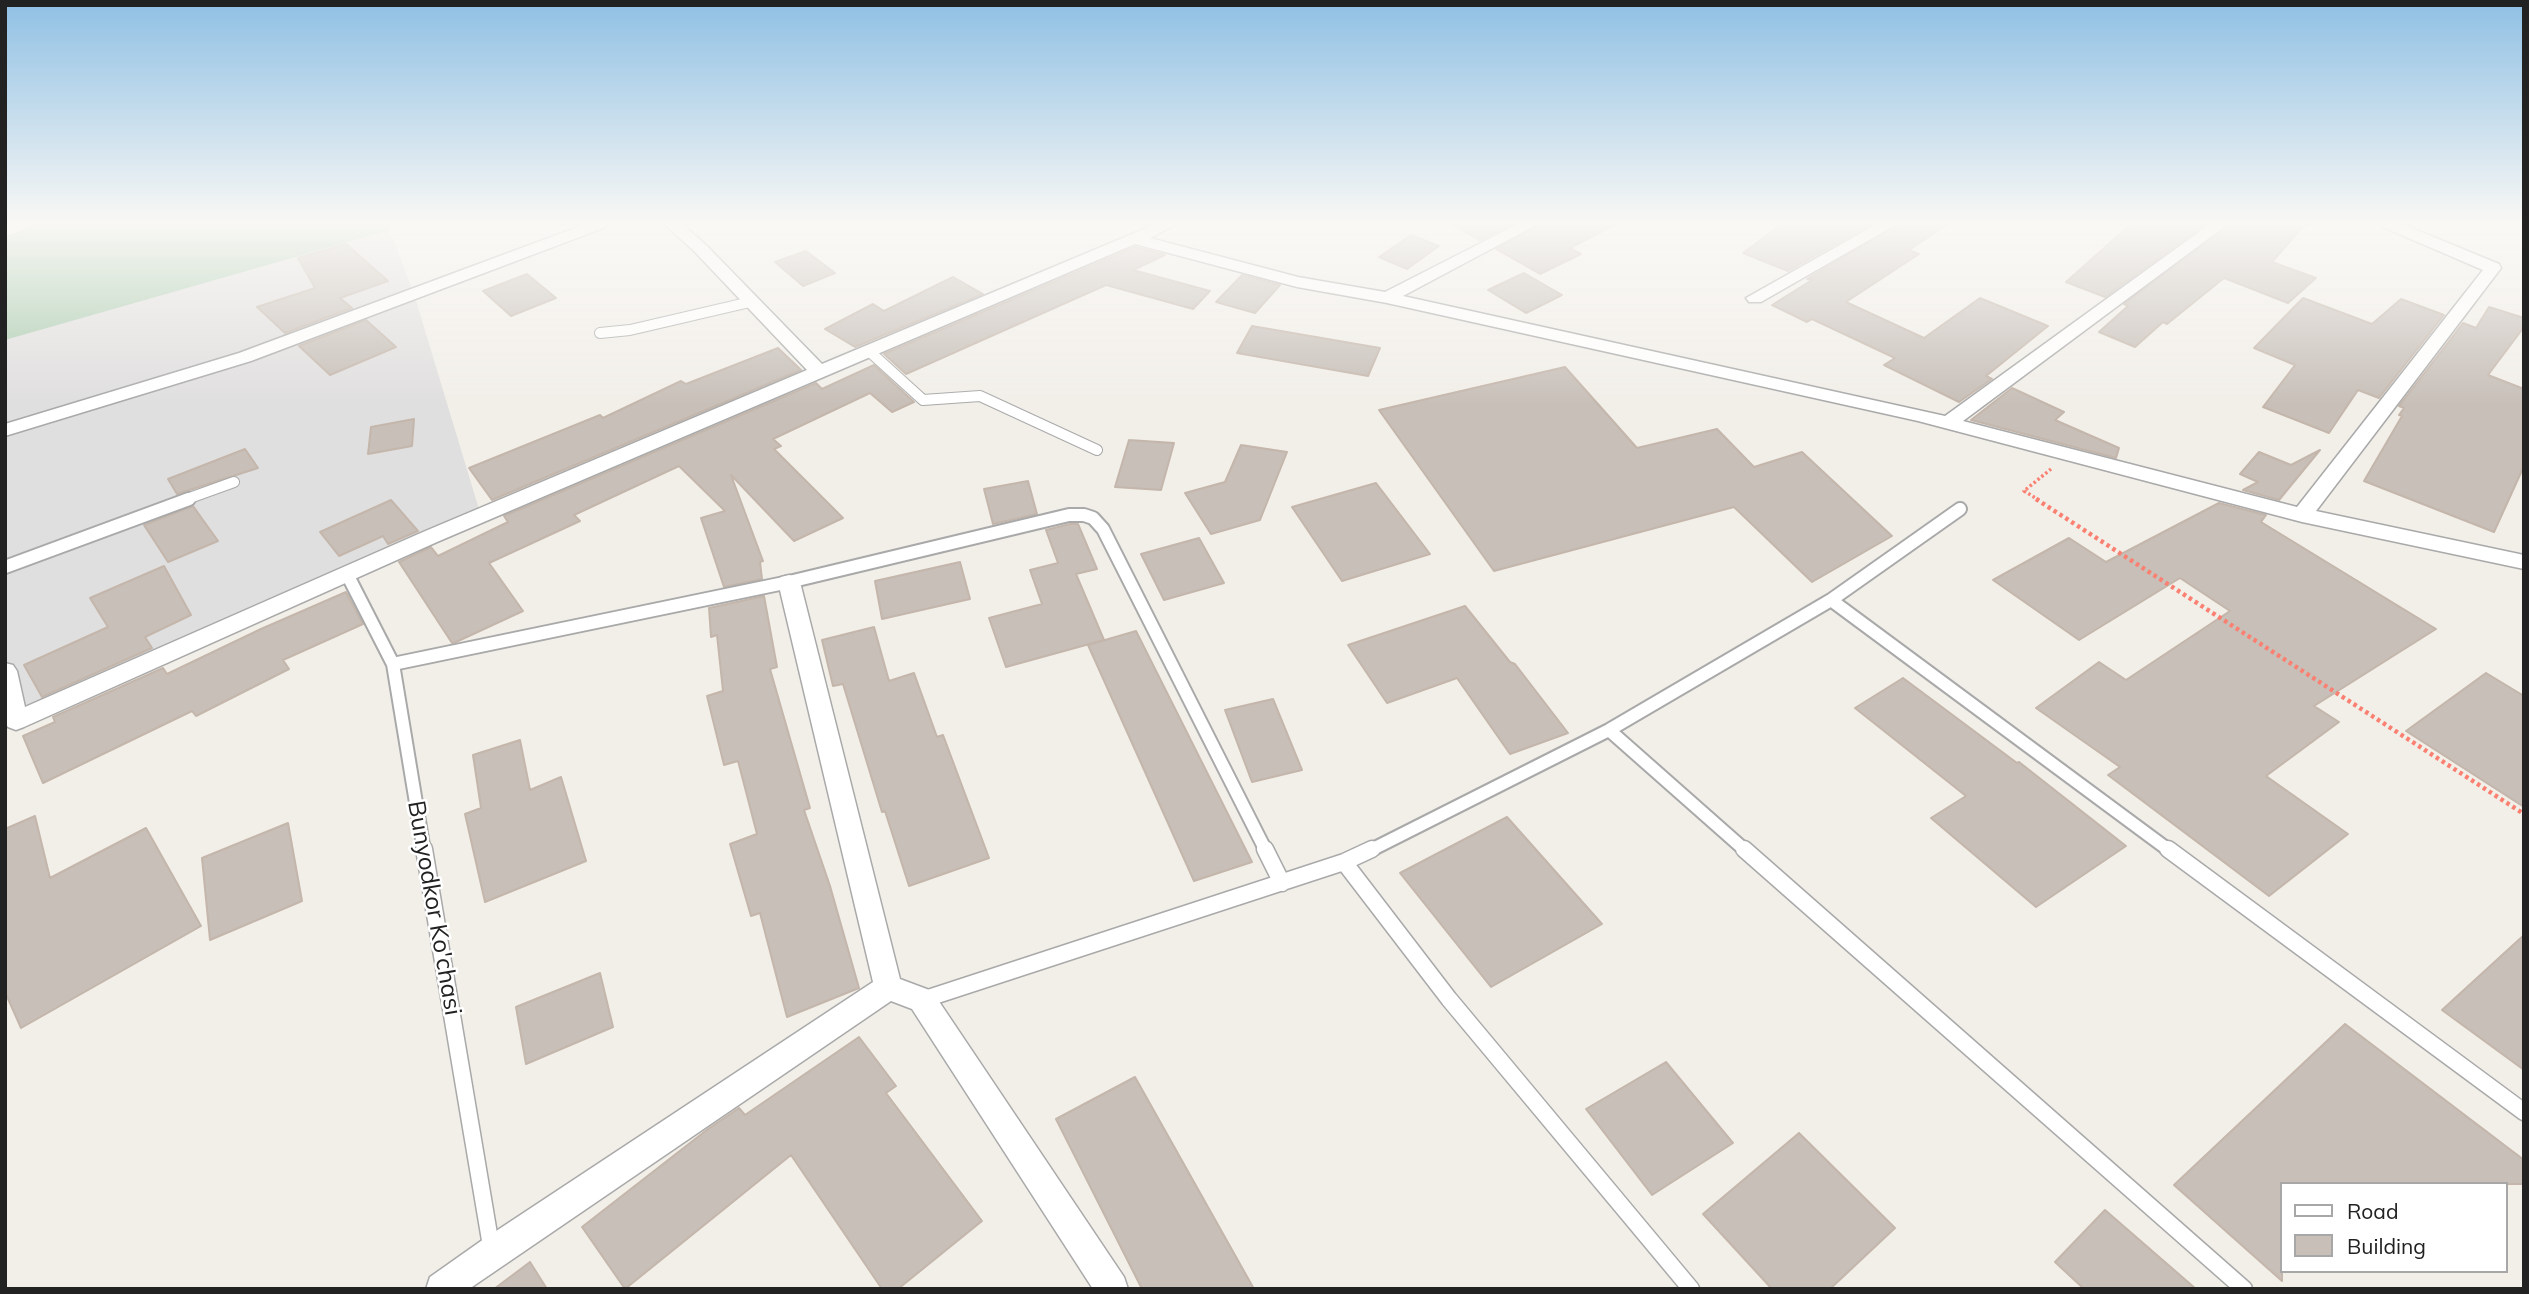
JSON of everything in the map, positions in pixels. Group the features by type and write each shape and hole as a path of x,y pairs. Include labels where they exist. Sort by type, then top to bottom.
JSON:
{"street":[{"path":"5,430 245,357 439,284"},
{"path":"734,284 819,372"},
{"path":"5,671 10,725 347,574 1027,284"},
{"path":"1310,284 1387,298 1948,423 2302,514 2524,562"},
{"path":"1387,298 1413,284"},
{"path":"1755,298 1780,284"},
{"path":"1948,423 2137,284"},
{"path":"2302,514 2480,284"},
{"path":"789,582 888,987"},
{"path":"888,987 922,1000 1112,1289"},
{"path":"442,1289 492,1252 888,987"}],"lane":[{"path":"600,333 630,330 750,302"},
{"path":"869,351 923,400 980,396 1097,450"},
{"path":"5,567 234,482"},
{"path":"922,1000 1344,862 1430,822 1609,730 1831,600 1960,509"},
{"path":"393,664 789,582 1069,515 1093,517 1110,541 1282,883"},
{"name":"Bunyodkor Ko'chasi","path":"347,574 393,664 492,1252"},
{"path":"1831,600 2524,1112"},
{"path":"1609,730 2244,1289"},
{"path":"1344,862 1514,1079 1691,1289"}],"path":[{"path":"2051,468 2024,491 2524,814"}],"shaded area":[{"path":"5,284 410,284 481,516 16,721 5,671"}],"green space":[{"path":"5,284 200,284 5,340"}],"building":[{"path":"313,284 378,284 340,298 352,308 285,333 257,307 315,288"},
{"path":"500,284 540,284 556,298 511,316 483,291"},
{"path":"938,284 966,284 983,294 855,347 825,329 873,304 884,311"},
{"path":"1047,284 1186,284 1210,291 1193,309 1106,285 906,374 884,354"},
{"path":"1233,284 1280,285 1255,313 1216,302"},
{"path":"1500,284 1544,284 1562,295 1526,313 1488,290"},
{"path":"1805,284 1873,284 1846,302 1924,338 1980,298 2048,326 1986,376 1992,379 1959,402 1884,365 1895,358 1812,319 1807,322 1772,305"},
{"path":"2072,284 2122,284 2105,297"},
{"path":"2150,284 2216,284 2167,324 2163,322 2135,347 2099,332 2128,306 2124,304"},
{"path":"2240,284 2309,284 2288,303"},
{"path":"2303,298 2372,324 2401,299 2444,315 2379,398 2358,390 2329,433 2263,407 2295,365 2254,348"},
{"path":"2489,307 2524,318 2524,327 2488,375 2524,389 2524,466 2494,532 2364,481 2402,416 2399,415 2404,408 2399,406 2463,323 2476,328"},
{"path":"366,320 396,347 330,375 299,346"},
{"path":"1252,326 1380,348 1368,376 1237,353"},
{"path":"778,348 801,370 492,500 469,468 600,415 603,418 681,381 686,384"},
{"path":"874,365 914,402 892,412 870,393 773,439 781,446 774,449 843,518 794,541 731,475 763,561 760,562 762,579 724,587 701,518 725,511 679,466 574,515 580,521 489,563 523,611 456,642 452,643 399,562 431,547 438,556 508,522 504,516 816,383 822,389"},
{"path":"1565,367 1637,448 1717,429 1754,467 1802,452 1892,536 1812,582 1734,507 1494,571 1379,410"},
{"path":"2012,388 2064,412 2055,420 2119,448 2116,458 1971,420"},
{"path":"414,419 412,446 368,454 371,427"},
{"path":"1129,440 1174,443 1161,490 1115,487"},
{"path":"1241,445 1287,452 1260,520 1211,534 1185,493 1225,482"},
{"path":"245,449 258,468 177,494 168,479"},
{"path":"2320,450 2279,500 2243,490 2258,482 2240,474 2259,452 2291,465"},
{"path":"1028,481 1037,514 993,524 984,489"},
{"path":"1376,483 1430,554 1342,581 1292,507"},
{"path":"391,500 418,531 388,544 383,536 339,556 320,532"},
{"path":"2219,503 2266,515 2261,522 2436,629 2314,706 2339,722 2266,776 2348,834 2269,896 2108,775 2120,767 2036,708 2099,662 2126,680 2230,611 2180,578 2079,640 1993,580 2069,538 2106,562"},
{"path":"193,506 218,541 168,562 144,525"},
{"path":"1078,524 1097,569 1076,574 1104,640 1006,667 989,618 1042,604 1030,570 1058,563 1046,530"},
{"path":"1199,538 1224,583 1164,600 1141,554"},
{"path":"960,562 970,599 882,619 875,581"},
{"path":"164,566 191,615 145,637 152,648 42,697 24,665 108,627 90,598"},
{"path":"346,592 363,624 283,660 289,669 196,716 192,711 43,783 23,736 55,722 53,717 163,668 167,674"},
{"path":"764,596 777,667 770,669 810,808 804,810 830,886 859,988 787,1017 760,913 751,916 730,844 757,834 738,761 724,765 707,696 723,691 717,635 711,637 709,608"},
{"path":"1465,606 1510,662 1515,664 1568,733 1510,754 1457,678 1387,703 1348,645"},
{"path":"874,627 889,681 914,673 937,737 943,735 989,858 909,886 885,811 882,812 843,684 833,686 822,640"},
{"path":"1136,631 1252,862 1194,881 1088,645"},
{"path":"2486,673 2524,696 2524,807 2406,731"},
{"path":"1903,678 2019,762 2126,846 2036,907 1931,818 1966,796 1855,708"},
{"path":"1273,699 1302,770 1252,782 1225,710"},
{"path":"520,740 530,790 561,777 586,861 485,902 465,814 481,808 473,755"},
{"path":"35,816 50,878 146,828 201,926 21,1028 5,992 5,829"},
{"path":"1507,817 1602,924 1491,987 1400,873"},
{"path":"288,823 302,901 210,940 202,858"},
{"path":"2524,935 2524,1070 2442,1010"},
{"path":"600,973 613,1027 526,1064 516,1007"},
{"path":"2345,1024 2524,1160 2524,1184 2280,1182 2282,1281 2174,1185"},
{"path":"859,1037 896,1086 886,1093 982,1221 898,1289 882,1289 791,1155 625,1289 582,1227 708,1129 739,1108 745,1115"},
{"path":"1666,1062 1733,1143 1652,1195 1586,1109"},
{"path":"1135,1077 1254,1289 1142,1289 1056,1119"},
{"path":"1799,1133 1895,1228 1830,1289 1772,1289 1703,1214"},
{"path":"2105,1210 2196,1289 2084,1289 2055,1262"},
{"path":"530,1262 547,1289 494,1289"}]}
